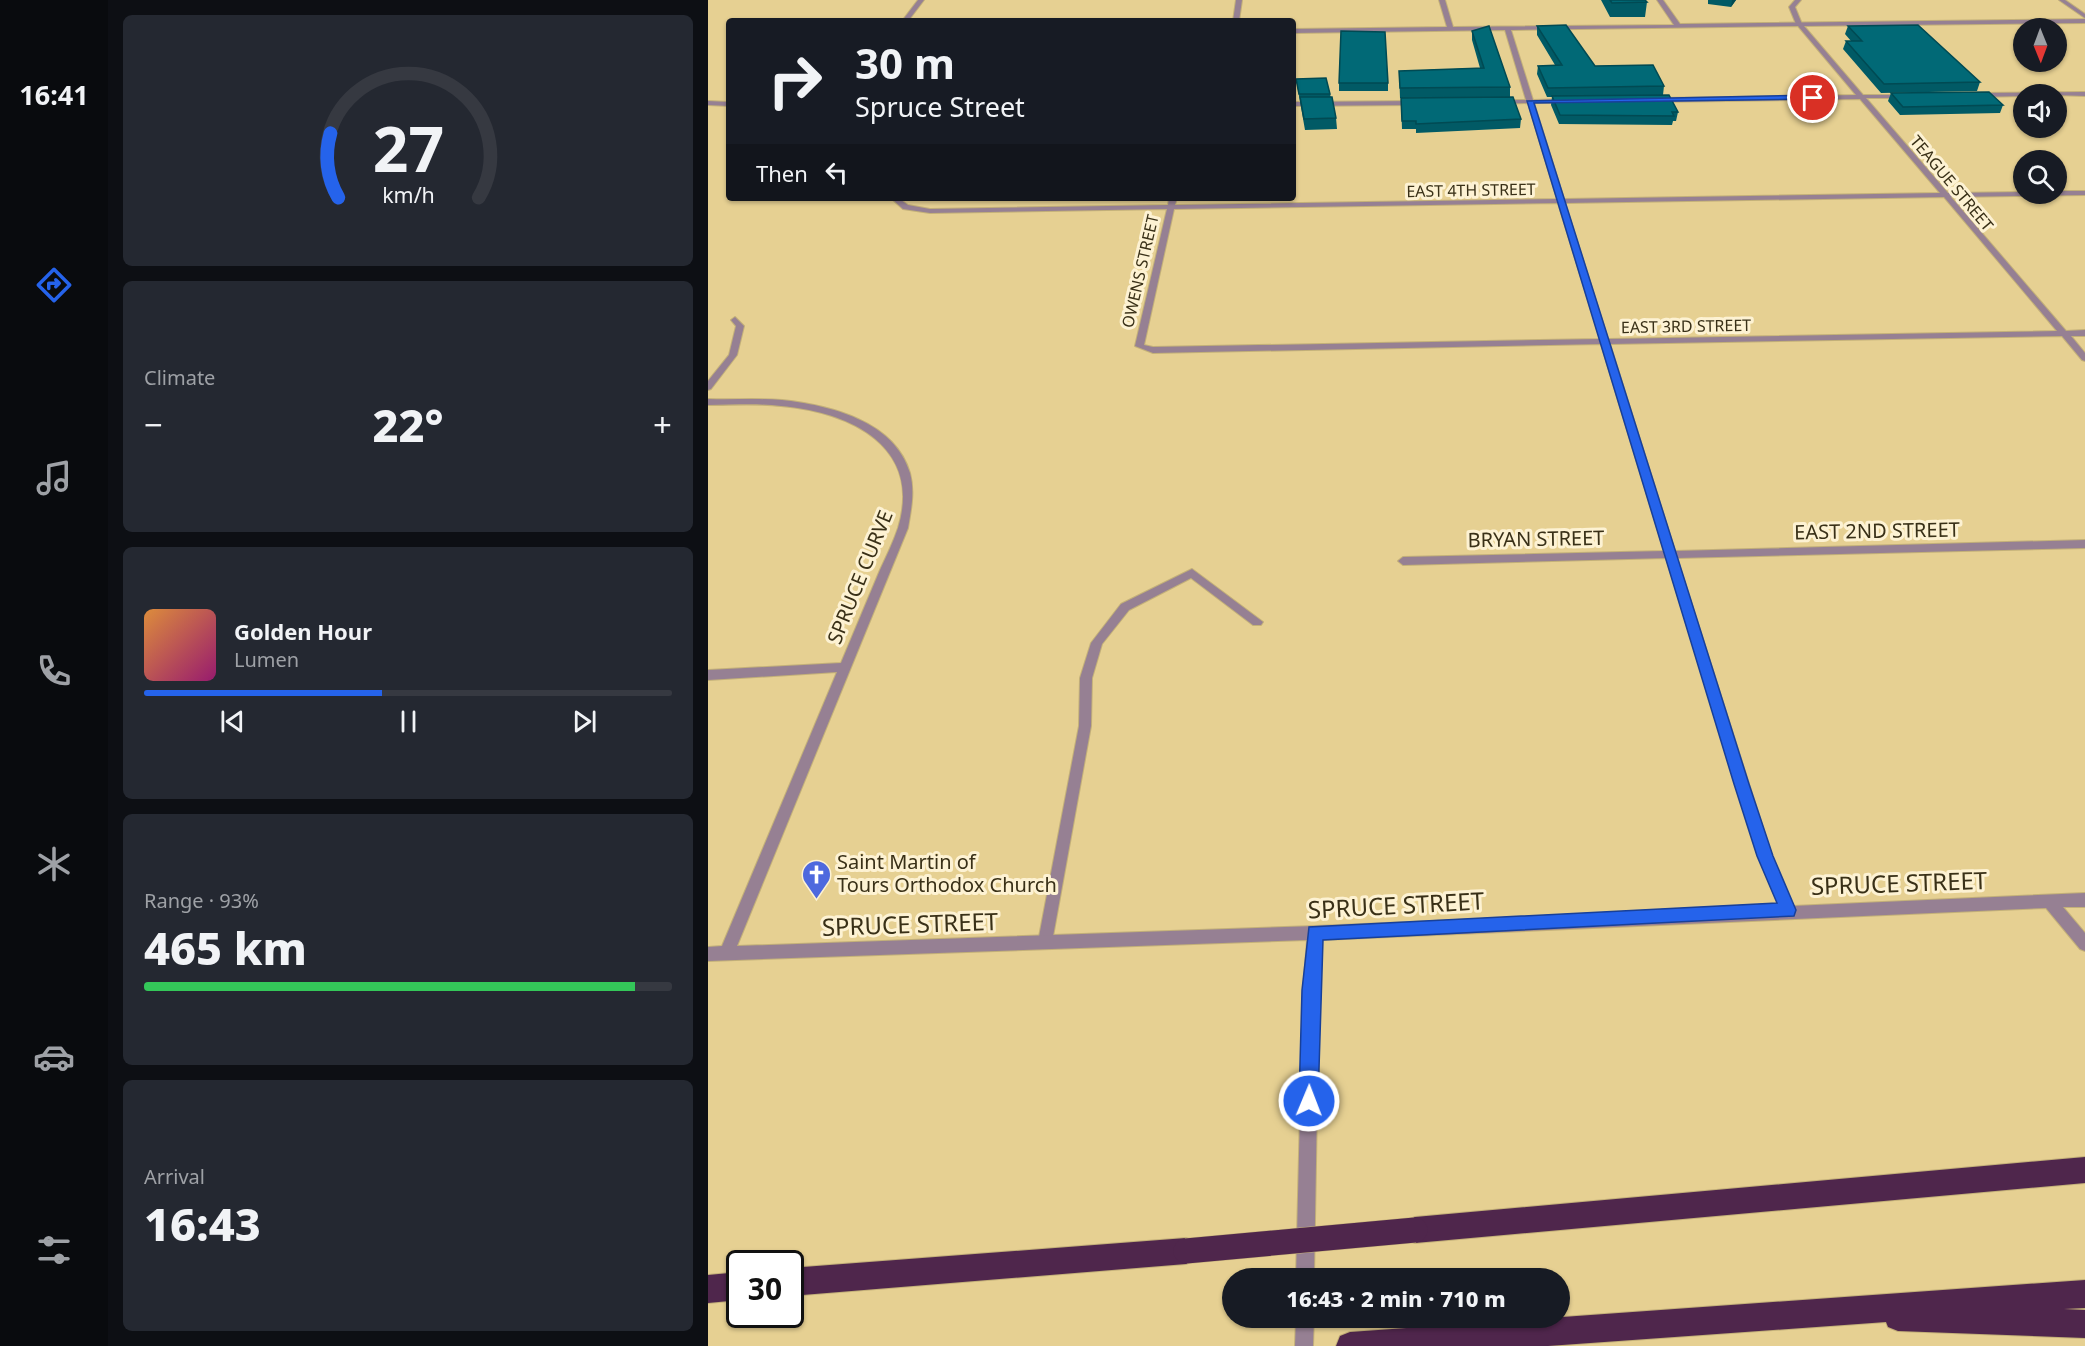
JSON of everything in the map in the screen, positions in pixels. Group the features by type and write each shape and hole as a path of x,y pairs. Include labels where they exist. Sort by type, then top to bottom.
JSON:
{"highway":[{"path":"804,1281 1186,1251 2085,1170"},
{"path":"708,1289 726,1287"},
{"path":"1350,1346 2085,1294"},
{"path":"1804,1314 2085,1324"}],"street":[{"path":"907,18 921,0"},
{"path":"1236,18 1239,0"},
{"path":"1442,0 1450,27"},
{"path":"1660,0 1678,26"},
{"path":"1798,0 1792,7 1799,24"},
{"path":"2062,0 2085,16"},
{"path":"1296,31 1450,27 2085,21"},
{"name":"TEAGUE STREET","path":"1799,24 2085,358"},
{"path":"1507,27 1765,856 1788,910"},
{"path":"1966,95 2085,94"},
{"path":"1648,100 1907,96"},
{"path":"1494,102 1577,101"},
{"path":"708,103 726,104"},
{"path":"1296,104 1423,103"},
{"name":"EAST 4TH STREET","path":"898,201 906,207 930,211 2085,193"},
{"name":"OWENS STREET","path":"1144,349 1139,346 1140,338 1172,201"},
{"path":"708,387 733,355 737,346 740,326 735,320"},
{"name":"EAST 3RD STREET","path":"1144,349 1230,350 2085,333"},
{"name":"SPRUCE CURVE","path":"708,402 779,403 821,409 845,417 882,436 894,449 901,463 907,481 908,511 726,954"},
{"name":"EAST 2ND STREET","path":"1670,554 2085,543"},
{"name":"BRYAN STREET","path":"1403,561 1670,554"},
{"path":"1045,942 1085,726 1086,678 1097,643 1125,607 1192,573 1257,622"},
{"name":"SPRUCE CURVE","path":"708,675 845,667"},
{"path":"2049,900 2085,944"},
{"name":"SPRUCE STREET","path":"708,954 1315,933 1788,910 2085,900"},
{"path":"1305,1268 1311,990 1315,933"},
{"path":"1304,1346 1305,1328"}],"building":[{"path":"1610,0 1645,0 1647,2 1612,3"},
{"path":"1566,25 1595,66 1653,65 1664,86 1548,88 1538,66 1562,65 1537,26"},
{"path":"1918,25 1980,82 1884,84 1846,41 1862,41 1848,26"},
{"path":"1489,26 1510,87 1400,88 1399,71 1484,68 1472,31"},
{"path":"1341,31 1385,32 1388,83 1339,83"},
{"path":"1326,78 1330,94 1299,94 1296,79"},
{"path":"1989,92 2003,105 1903,107 1891,93"},
{"path":"1669,95 1678,112 1672,112 1674,116 1560,115 1552,96"},
{"path":"1300,97 1332,97 1336,118 1304,119"},
{"path":"1513,97 1521,119 1416,124 1416,121 1402,121 1401,98"}],"place":[{"name":"Saint Martin of Tours Orthodox Church","path":"816,900"}],"route":[{"path":"1309,1101 1311,990 1315,933 1788,910 1765,856 1742,784 1530,101 1813,98"}]}
